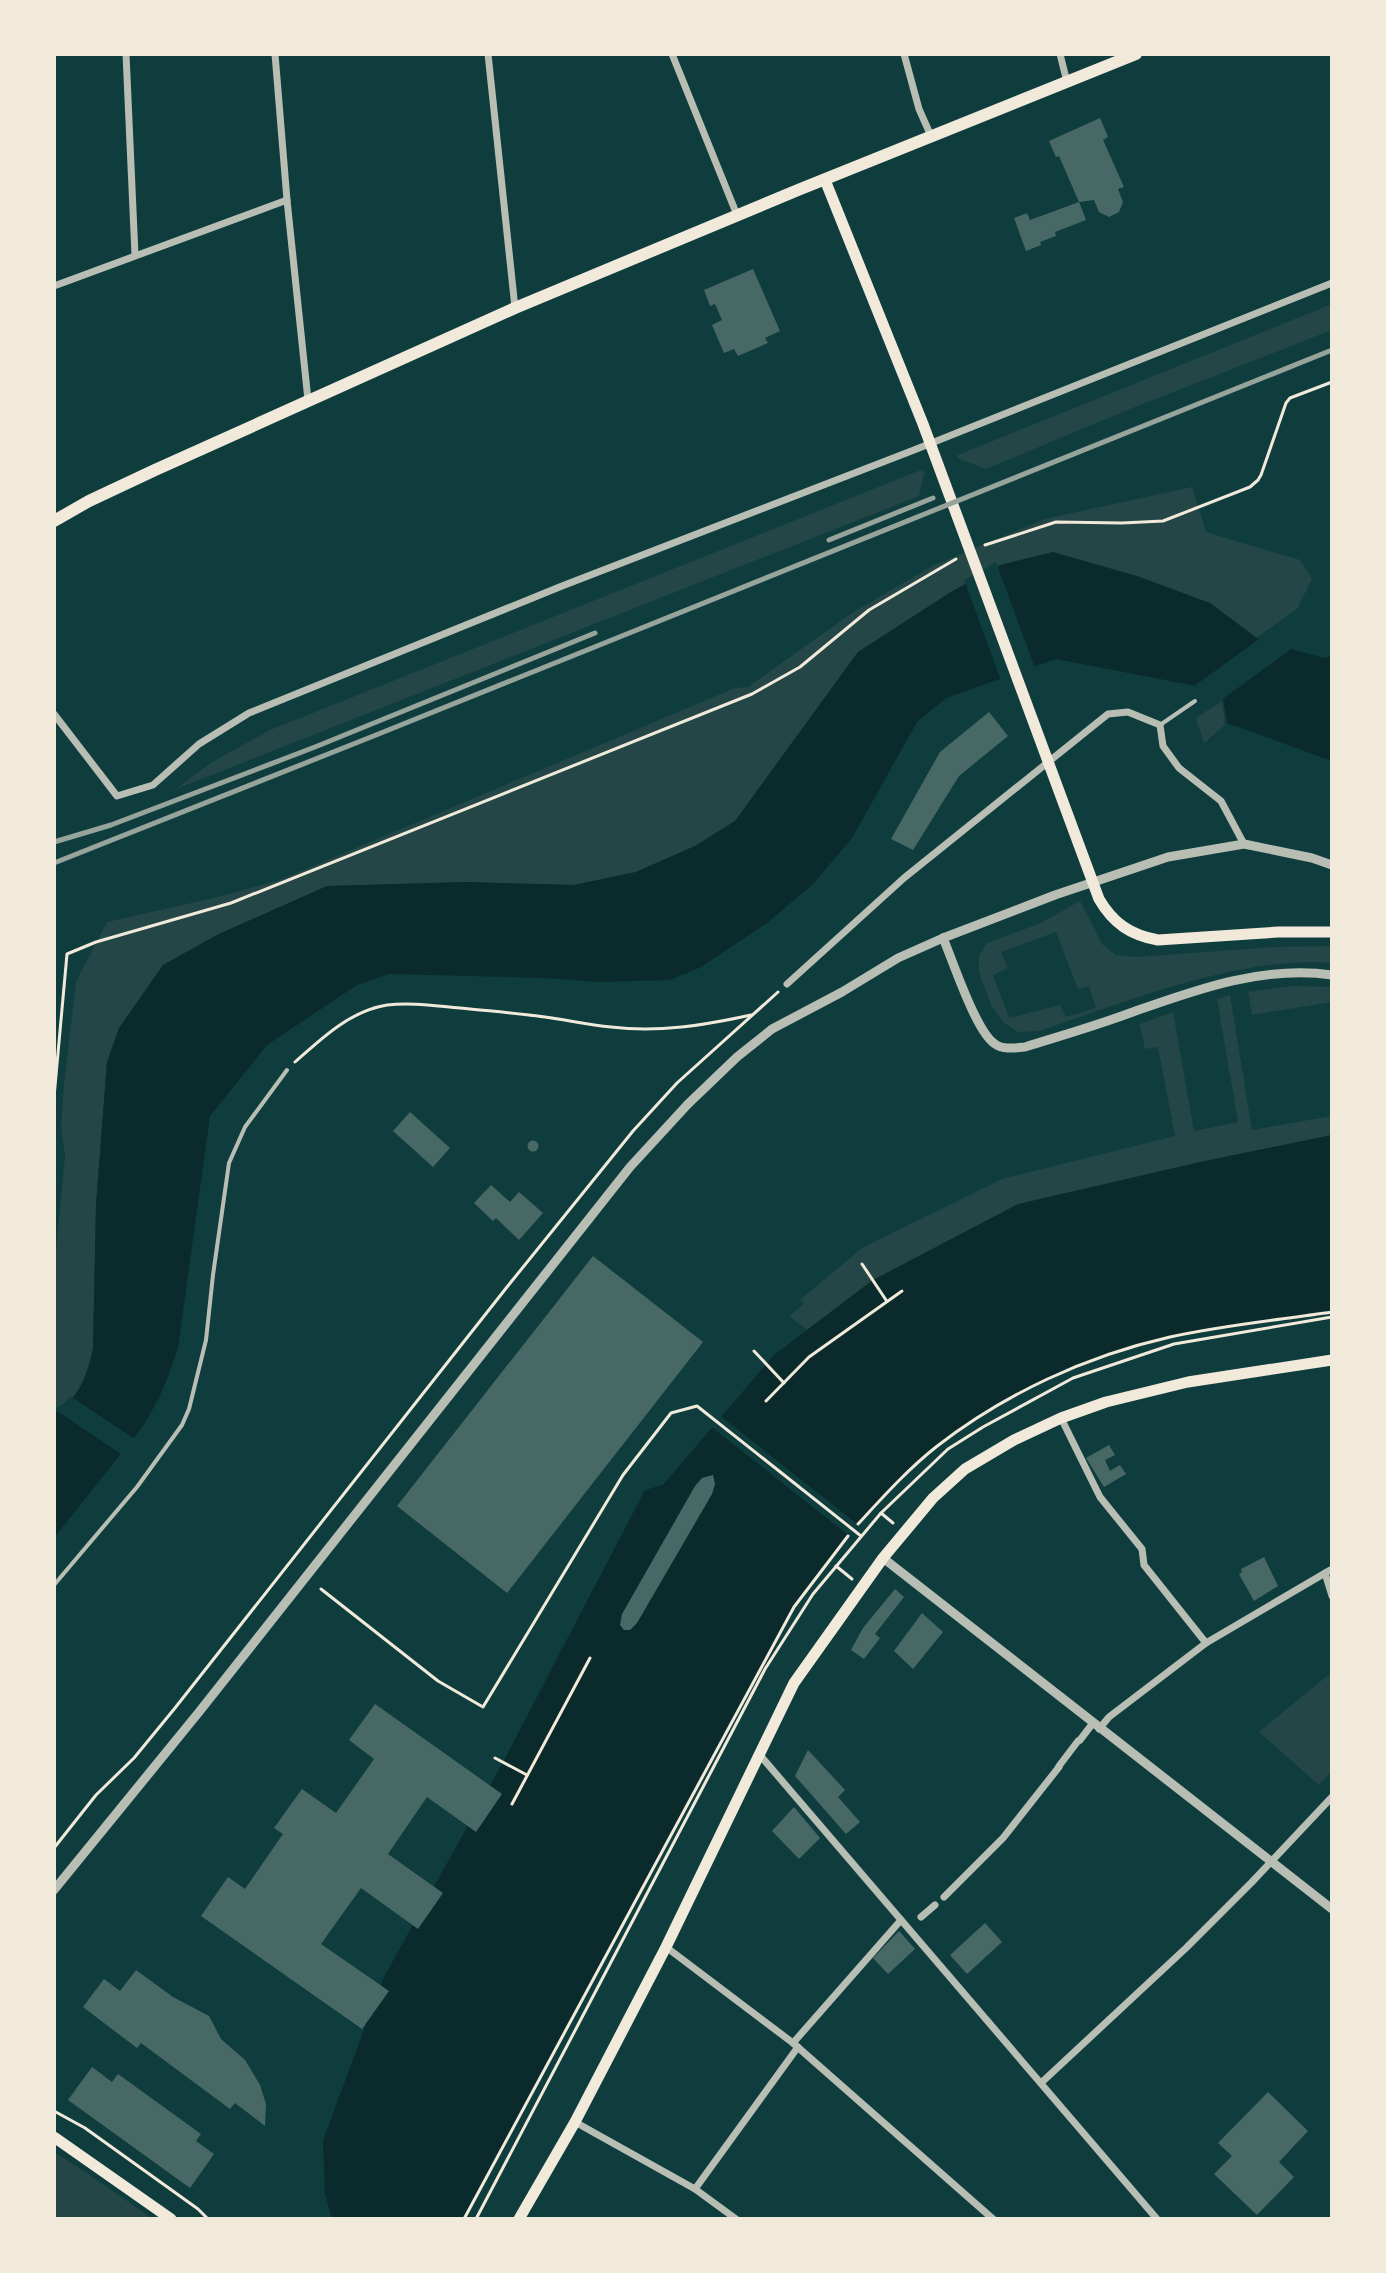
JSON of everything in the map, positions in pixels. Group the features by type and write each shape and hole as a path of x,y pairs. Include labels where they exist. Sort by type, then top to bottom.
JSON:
{"main road":[{"path":"54,521 89,501 515,308 1136,54"},
{"path":"825,180 939,466 1099,899 1107,913 1116,923 1143,937 1158,940 1278,932 1332,932"},
{"path":"519,2219 575,2122 666,1947 794,1683 883,1558 933,1498 965,1469 1014,1440 1106,1402 1188,1382 1332,1360"},
{"path":"54,2137 171,2219"}],"street":[{"path":"126,54 135,255"},
{"path":"275,54 308,400"},
{"path":"488,54 515,308"},
{"path":"672,54 737,215"},
{"path":"904,54 919,109 931,136"},
{"path":"1060,54 1067,82"},
{"path":"54,286 287,200"},
{"path":"54,714 117,796 153,785 199,744 249,713 562,586 930,444 1332,283"},
{"path":"787,984 904,878 1108,714 1128,712 1160,725 1163,746 1179,768 1221,801 1244,844"},
{"path":"54,1890 199,1712 630,1167 737,1057 772,1029 898,958 1055,895 1168,857 1244,844 1332,865"},
{"path":"943,938 981,1029 996,1046 1011,1049 1213,985 1270,974 1332,975"},
{"path":"1061,1418 1100,1497 1142,1549 1144,1565 1206,1643"},
{"path":"883,1558 1332,1909"},
{"path":"908,1929 996,1845 1079,1741 1096,1726 1206,1643 1328,1571 1332,1596"},
{"path":"759,1754 1157,2219"},
{"path":"1041,2083 1143,1990 1332,1797"},
{"path":"695,2189 795,2045 901,1920"},
{"path":"666,1947 795,2045 993,2219"},
{"path":"575,2122 695,2189 732,2218"}],"lane":[{"path":"1160,725 1195,701"},
{"path":"54,1585 137,1487 173,1439 189,1409 206,1340 229,1163 245,1127 287,1070"}],"path":[{"path":"980,548 1056,522 1163,521 1254,484 1261,475 1286,403 1290,398 1332,382"},
{"path":"54,1097 67,954 96,942 231,903 752,694 800,667 869,610 956,559"},
{"path":"54,1848 96,1795 134,1758 633,1131 677,1083 787,984"},
{"path":"287,1070 330,1030 362,1013 386,1005 417,1004 636,1029 669,1029 754,1015"},
{"path":"862,1264 887,1301"},
{"path":"766,1401 809,1357 902,1291"},
{"path":"858,1524 906,1472 936,1447 1024,1391 1060,1373 1115,1352 1172,1337 1332,1315"},
{"path":"476,2219 765,1669 813,1594 859,1535 948,1449 1073,1378 1174,1344 1332,1315"},
{"path":"754,1351 784,1383"},
{"path":"321,1589 438,1681 483,1707 623,1475 671,1413 697,1406 859,1535"},
{"path":"464,2219 794,1607 848,1536"},
{"path":"836,1566 862,1587"},
{"path":"512,1804 590,1658"},
{"path":"495,1758 527,1775"},
{"path":"54,2111 85,2128 208,2219"}],"shaded area":[{"path":"1332,304 1332,330 986,469 957,458 958,455"},
{"path":"921,470 924,472 919,496 176,789 209,764 270,730"},
{"path":"1192,487 1206,532 1300,560 1312,579 1297,609 1256,638 1210,603 1000,565 951,592 858,652 735,821 695,846 636,872 574,885 467,882 327,886 219,934 163,965 107,1062 96,1205 93,1348 76,1396 66,1407 54,1413 54,1272 65,1156 61,1126 64,1085 76,982 107,922 280,880 735,688 748,687 852,613 932,566 1045,519"},
{"path":"1053,552 1137,576 1210,603 1261,641 1325,658 1332,656 1332,761 1227,723 1222,691 1056,659 946,698 917,722 852,838 813,884 767,923 701,967 670,980 598,982 389,974 357,985 267,1045 210,1116 178,1348 171,1368 143,1426 54,1538 54,1413 70,1401 81,1386 93,1348 96,1205 107,1062 119,1028 163,965 219,934 327,886 467,882 574,885 636,872 695,846 735,821 858,652 951,592 1000,565"},
{"path":"1222,701 1225,725 1204,743 1196,718"},
{"path":"1080,901 1102,944 1116,955 1137,957 1332,946 1332,963 1259,966 1221,974 1146,994 1039,1031 1018,1032 1003,1022 991,1005 979,972 979,956 987,943 1041,923","holes":["1056,932 1078,989 1089,986 1096,1008 1066,1017 1060,1005 1009,1018 993,975 1008,968 1001,952"]},
{"path":"1293,986 1332,987 1332,1002 1252,1015 1248,992"},
{"path":"1230,995 1252,1130 1332,1116 1332,1135 1200,1162 873,1280 807,1330 789,1316 804,1304 800,1300 862,1248 1002,1179 1175,1136 1158,1047 1145,1049 1140,1024 1173,1012 1194,1131 1238,1122 1217,999"},
{"path":"1332,1135 1332,1312 1190,1333 1100,1358 996,1406 935,1448 907,1472 862,1520 794,1607 464,2219 332,2219 325,2194 323,2140 383,1979 503,1762 645,1490 663,1485 774,1355 873,1280 1018,1204","holes":["713,1476 715,1484 637,1623 630,1630 624,1630 620,1625"]},
{"path":"1328,1675 1332,1679 1332,1771 1319,1785 1259,1732"},
{"path":"54,2152 84,2171 153,2219 54,2219"}],"pier":[{"path":"996,562 1036,671 1002,683 964,580"},
{"path":"1262,637 1287,644 1291,649 1220,701 1219,694 1190,689"},
{"path":"70,1396 136,1440 124,1456 54,1409"},
{"path":"718,1414 861,1527 852,1538 709,1425"}],"building":[{"path":"1100,118 1108,137 1103,140 1124,187 1118,189 1123,202 1119,212 1109,217 1099,212 1094,200 1079,202 1049,141"},
{"path":"1079,202 1086,220 1055,232 1056,236 1026,251 1014,218 1027,213 1030,220"},
{"path":"753,269 780,331 765,338 768,343 738,356 734,349 724,353 712,325 722,320 715,304 710,306 704,290"},
{"path":"989,712 1008,736 959,776 913,850 891,839 940,752"},
{"path":"410,1112 450,1148 433,1167 393,1131"},
{"path":"533,1140 539,1146 533,1152 527,1146"},
{"path":"491,1185 510,1202 519,1192 543,1213 519,1240 474,1203"},
{"path":"593,1256 703,1342 507,1593 397,1506"},
{"path":"1109,1445 1115,1455 1105,1460 1110,1471 1120,1465 1126,1474 1104,1487 1086,1458"},
{"path":"713,1475 715,1484 712,1494 637,1623 630,1630 624,1630 620,1625 622,1614 695,1486 702,1478"},
{"path":"1264,1557 1278,1586 1254,1601 1239,1574 1241,1569"},
{"path":"895,1589 904,1597 875,1634 880,1638 864,1659 851,1650 863,1628"},
{"path":"922,1613 943,1632 913,1669 894,1651"},
{"path":"375,1704 502,1794 476,1832 427,1797 388,1854 443,1893 418,1929 361,1888 321,1944 389,1991 362,2029 201,1916 228,1877 245,1889 283,1834 274,1828 302,1789 336,1813 374,1759 349,1740"},
{"path":"808,1750 845,1790 838,1797 860,1822 846,1834 795,1776"},
{"path":"794,1807 820,1838 799,1859 772,1831"},
{"path":"985,1923 1002,1942 967,1974 950,1955"},
{"path":"899,1931 915,1949 888,1974 873,1958"},
{"path":"136,1970 173,1997 209,2016 221,2039 245,2060 260,2085 266,2104 265,2126 235,2103 230,2109 141,2043 137,2048 83,2007 104,1979 120,1991"},
{"path":"92,2067 112,2082 118,2074 201,2134 196,2141 214,2154 190,2188 68,2100"},
{"path":"1268,2092 1308,2131 1279,2162 1294,2177 1257,2215 1214,2174 1232,2156 1218,2143"}],"railway":[{"path":"54,863 1332,350"},
{"path":"829,540 933,498"},
{"path":"54,842 111,825 315,747 595,633"}]}
